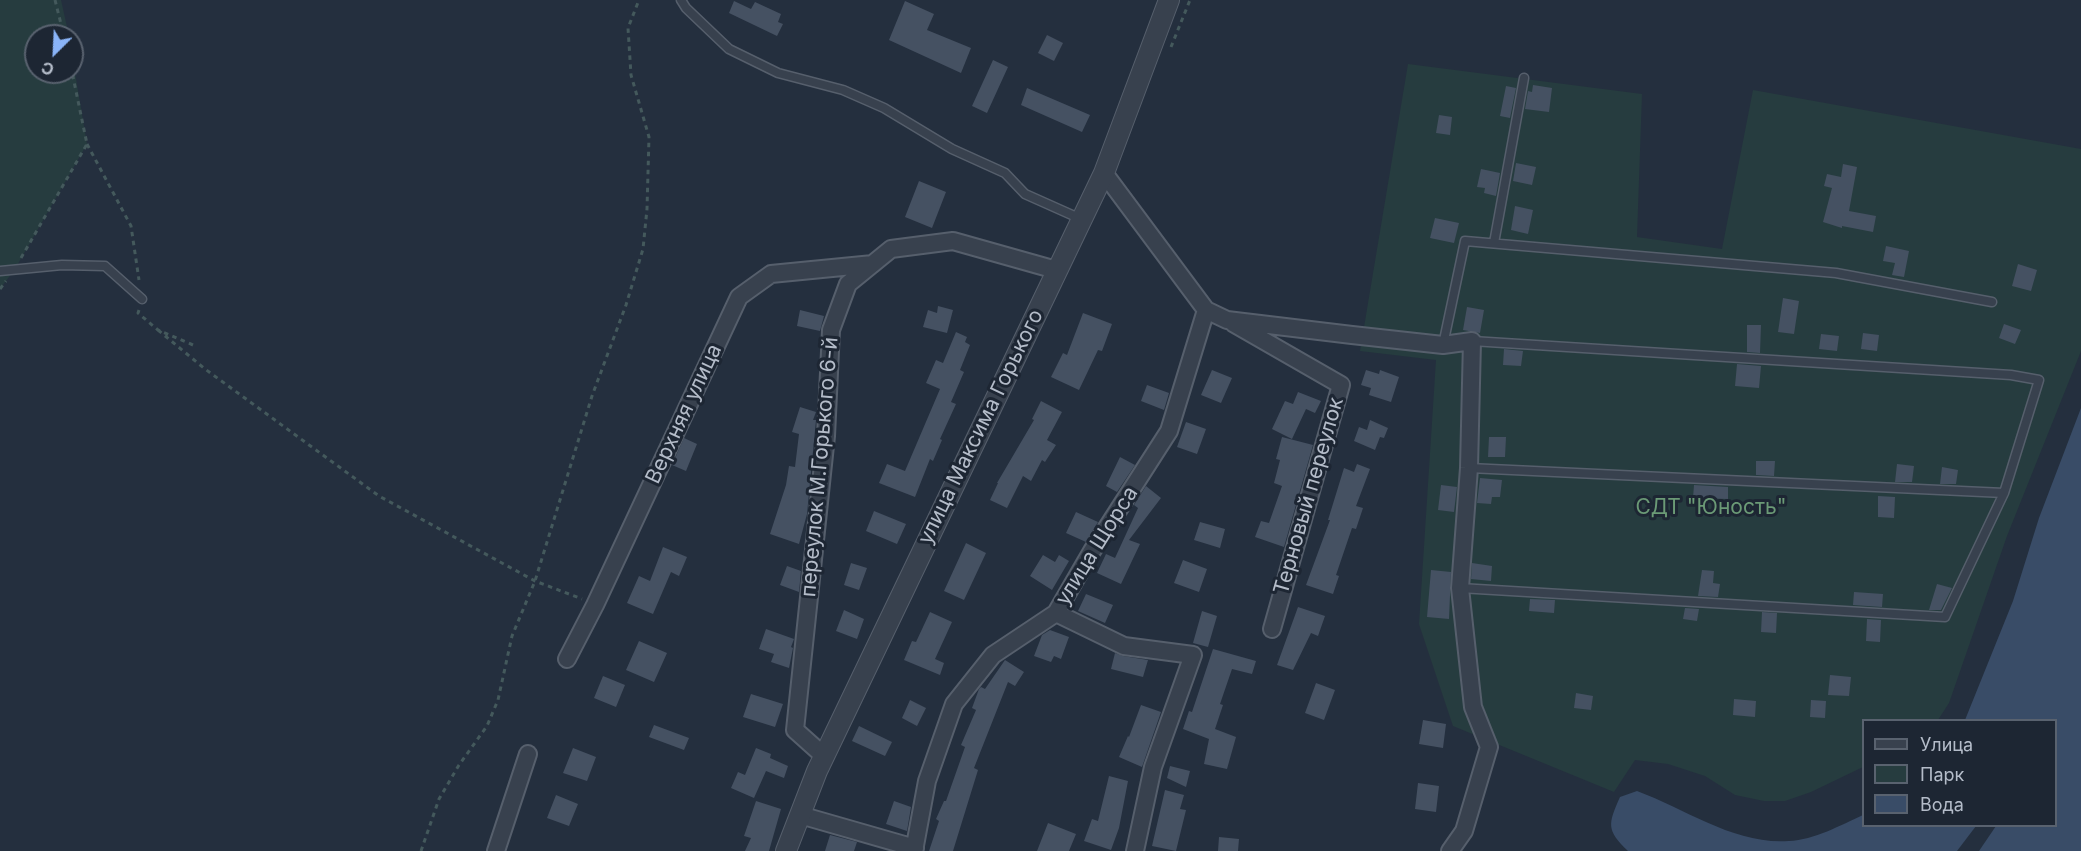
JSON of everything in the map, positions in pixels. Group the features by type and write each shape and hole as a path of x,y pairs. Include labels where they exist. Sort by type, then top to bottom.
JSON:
{"street":[{"name":"улица Максима Горького","path":"786,851 824,756 1104,173 1168,0"},
{"path":"1104,173 1206,310 1227,320 1443,345 1472,340 1468,468 1460,588 1473,707 1489,747 1464,831 1450,851"},
{"name":"переулок М.Горького 6-й","path":"824,756 795,730 826,436 831,330 848,285 891,249 953,241 1056,270"},
{"name":"Верхняя улица","path":"567,659 595,605 739,297 771,274 873,264"},
{"name":"улица Щорса","path":"914,850 927,781 954,704 993,656 1056,613 1092,551 1169,430 1206,310"},
{"name":"Терновый переулок","path":"1227,320 1341,385 1272,629"},
{"path":"1056,613 1124,646 1193,656 1153,766 1135,851"},
{"path":"496,851 528,754"},
{"path":"800,814 914,850"}],"lane":[{"path":"681,0 686,8 729,49 778,74 843,90 884,108 952,149 1005,173 1025,194 1081,219"},
{"path":"1494,243 1524,78"},
{"path":"1443,345 1466,241 1836,273 1992,302"},
{"path":"0,271 62,265 105,266 142,300"},
{"path":"1460,588 1945,617 2004,493 2039,380 2011,375 1472,340"},
{"path":"1468,468 2004,493"}],"path":[{"path":"55,0 61,24"},
{"path":"421,851 439,798 487,726 498,700 512,636 535,581 588,406 626,305 643,249 647,209 649,136 631,75 628,28 639,0"},
{"path":"74,84 87,144 131,226 142,300 138,313 205,369 379,496 535,581 573,594 595,605"},
{"path":"0,289 15,269 87,144"},
{"path":"158,330 193,345"}],"green space":[{"path":"0,0 61,0 66,24 24,24 24,84 77,84 87,144 15,269 0,289"},
{"name":"СДТ \"Юность\"","path":"1408,64 1642,94 1637,237 1722,249 1753,90 2081,149 2081,351 2007,536 1949,703 1939,719 1862,719 1862,767 1811,792 1785,801 1764,801 1735,795 1705,776 1668,764 1635,760 1614,792 1453,726 1419,624 1436,360 1360,351"}],"water":[{"path":"2081,408 2081,851 1628,851 1616,838 1611,820 1620,797 1637,791 1730,832 1769,841 1808,838 1862,815 1862,827 2057,827 2057,719 1965,719 2013,601 2039,518"}],"pier":[{"path":"1975,827 1995,827 1979,851 1957,851"}],"building":[{"path":"734,1 751,9 755,2 781,14 778,22 783,24 777,36 729,13"},
{"path":"905,1 934,14 927,30 971,48 961,73 889,40"},
{"path":"1047,35 1063,43 1054,61 1038,53"},
{"path":"993,60 1008,67 987,113 972,106"},
{"path":"1533,85 1552,88 1549,112 1525,109 1528,91 1532,92"},
{"path":"1506,86 1516,88 1510,118 1500,116"},
{"path":"1027,88 1090,115 1082,132 1021,105"},
{"path":"1439,115 1452,117 1450,135 1436,133"},
{"path":"1516,163 1536,167 1532,185 1513,181"},
{"path":"1843,164 1857,167 1849,211 1876,216 1873,232 1842,226 1842,228 1823,222 1832,188 1824,186 1827,174 1841,177"},
{"path":"1481,169 1500,173 1496,196 1484,193 1485,188 1477,187"},
{"path":"919,181 946,192 932,228 905,217"},
{"path":"1515,206 1533,210 1528,234 1511,230"},
{"path":"1435,218 1459,223 1454,243 1430,238"},
{"path":"1886,246 1909,251 1904,277 1892,275 1895,263 1883,261"},
{"path":"2018,264 2037,270 2031,291 2012,286"},
{"path":"1783,298 1799,301 1794,334 1778,332"},
{"path":"938,306 953,310 947,333 923,327 928,310 937,313"},
{"path":"1467,307 1484,310 1480,333 1463,330"},
{"path":"800,310 824,316 820,331 797,326"},
{"path":"1083,313 1112,324 1102,351 1098,350 1079,390 1051,377 1063,353 1067,355"},
{"path":"2004,324 2021,330 2015,344 1999,338"},
{"path":"1747,325 1761,325 1760,353 1747,352"},
{"path":"956,332 967,337 965,342 970,345 960,370 964,372 951,402 956,404 940,439 942,440 933,461 930,459 915,497 879,483 887,464 905,471 940,389 926,383 936,360 943,363"},
{"path":"1863,333 1879,335 1877,351 1861,349"},
{"path":"1821,334 1839,336 1837,351 1819,349"},
{"path":"1504,349 1523,351 1521,366 1503,365"},
{"path":"1737,364 1761,366 1759,388 1735,386"},
{"path":"1212,370 1232,378 1221,403 1201,395"},
{"path":"1366,370 1379,374 1380,370 1399,377 1391,402 1369,395 1371,388 1361,385"},
{"path":"1147,385 1169,393 1164,410 1141,401"},
{"path":"1298,392 1321,401 1315,413 1306,409 1292,439 1272,429 1285,401 1293,404"},
{"path":"1041,401 1062,412 1047,440 1056,445 1045,462 1042,460 1031,481 1023,476 1007,508 990,500 997,483 1034,420 1032,419"},
{"path":"800,407 816,412 813,420 816,420 807,514 799,544 770,534 786,485 789,466 795,467 799,434 792,432"},
{"path":"1370,420 1388,428 1384,438 1380,437 1375,450 1354,441 1359,427 1367,430"},
{"path":"1186,422 1206,429 1197,454 1177,447"},
{"path":"1282,437 1313,445 1284,547 1255,537 1261,521 1269,523 1282,486 1274,483 1280,460 1276,459"},
{"path":"1489,437 1506,437 1505,457 1488,457"},
{"path":"684,438 697,444 686,471 672,465"},
{"path":"1120,457 1135,465 1117,492 1106,486"},
{"path":"1756,461 1775,461 1774,476 1756,475"},
{"path":"1357,464 1370,469 1356,506 1363,508 1356,529 1352,528 1336,575 1339,576 1333,594 1306,585 1330,520 1328,520 1344,468 1354,472"},
{"path":"1897,464 1914,466 1912,482 1895,482"},
{"path":"1942,467 1958,470 1956,484 1940,484"},
{"path":"1480,478 1502,480 1500,497 1492,497 1491,504 1477,503"},
{"path":"1441,485 1457,487 1454,512 1438,510"},
{"path":"1694,485 1728,487 1728,499 1693,498"},
{"path":"1146,486 1161,498 1129,540 1140,544 1121,584 1097,573 1106,554 1115,558 1138,508 1134,505"},
{"path":"1878,496 1895,497 1894,518 1878,517"},
{"path":"874,511 906,524 897,544 866,531"},
{"path":"1076,512 1098,522 1086,542 1066,533"},
{"path":"1200,522 1225,529 1220,548 1194,540"},
{"path":"966,543 986,553 964,600 944,591"},
{"path":"663,547 687,557 679,576 671,572 653,614 627,603 639,576 650,581"},
{"path":"1043,555 1055,562 1059,555 1069,561 1052,590 1030,576"},
{"path":"1183,560 1207,569 1199,592 1174,583"},
{"path":"851,563 867,568 859,590 844,585"},
{"path":"1472,563 1492,566 1491,581 1471,579"},
{"path":"787,566 801,571 799,592 780,585"},
{"path":"1431,570 1451,572 1449,619 1427,617"},
{"path":"1702,570 1714,571 1713,583 1720,584 1718,597 1698,596"},
{"path":"1937,584 1952,588 1941,610 1929,610"},
{"path":"1854,592 1883,594 1882,607 1853,605"},
{"path":"1086,594 1113,605 1105,623 1078,611"},
{"path":"1530,599 1555,600 1554,613 1529,611"},
{"path":"1298,607 1325,616 1318,636 1311,633 1293,670 1277,665"},
{"path":"1685,608 1699,609 1697,621 1683,619"},
{"path":"844,610 864,619 857,639 836,631"},
{"path":"1202,611 1217,616 1208,647 1193,643"},
{"path":"930,612 952,622 935,659 944,663 940,675 904,660 912,641 916,642"},
{"path":"1762,612 1777,613 1776,633 1761,632"},
{"path":"1867,619 1881,620 1880,642 1866,641"},
{"path":"766,629 794,639 789,668 771,662 774,654 759,649"},
{"path":"1050,630 1069,637 1061,659 1054,656 1051,662 1034,656 1042,635"},
{"path":"639,641 667,653 654,682 626,670"},
{"path":"1213,649 1256,661 1252,674 1232,669 1220,704 1223,705 1215,729 1236,737 1227,769 1204,764 1209,739 1183,729 1189,711 1192,712"},
{"path":"1115,653 1148,660 1143,677 1111,669"},
{"path":"1005,660 1024,672 1015,686 1008,682 974,768 978,770 953,851 929,851 939,821 936,819 946,801 965,747 961,745 976,710 972,708 979,689 981,687 985,689"},
{"path":"1830,675 1851,677 1849,696 1828,695"},
{"path":"603,676 625,685 616,707 594,698"},
{"path":"1316,683 1335,690 1324,720 1305,713"},
{"path":"1576,693 1593,696 1591,710 1574,708"},
{"path":"751,694 783,704 775,727 743,717"},
{"path":"1734,699 1756,701 1755,717 1733,715"},
{"path":"910,700 926,708 917,726 902,718"},
{"path":"1811,700 1826,701 1825,718 1810,717"},
{"path":"1141,705 1161,712 1142,767 1119,757"},
{"path":"1423,720 1446,724 1443,748 1419,744"},
{"path":"654,725 689,738 684,750 649,737"},
{"path":"859,726 892,742 885,756 852,741"},
{"path":"573,748 596,757 587,781 563,773"},
{"path":"756,748 771,754 770,758 788,766 784,778 766,771 754,798 731,788 738,772 745,775"},
{"path":"1170,766 1190,771 1186,787 1167,778"},
{"path":"1109,776 1128,781 1119,828 1111,850 1084,841 1092,819 1098,821"},
{"path":"1418,783 1439,786 1436,812 1415,809"},
{"path":"1165,790 1184,795 1180,809 1186,810 1176,851 1152,846"},
{"path":"556,795 578,804 569,826 547,818"},
{"path":"756,801 781,809 769,851 745,851 751,838 744,836"},
{"path":"894,801 911,807 907,831 886,824"},
{"path":"1048,823 1076,834 1069,851 1037,851"},
{"path":"830,835 857,842 854,851 825,851"},
{"path":"1219,837 1239,839 1238,851 1218,851"}]}
